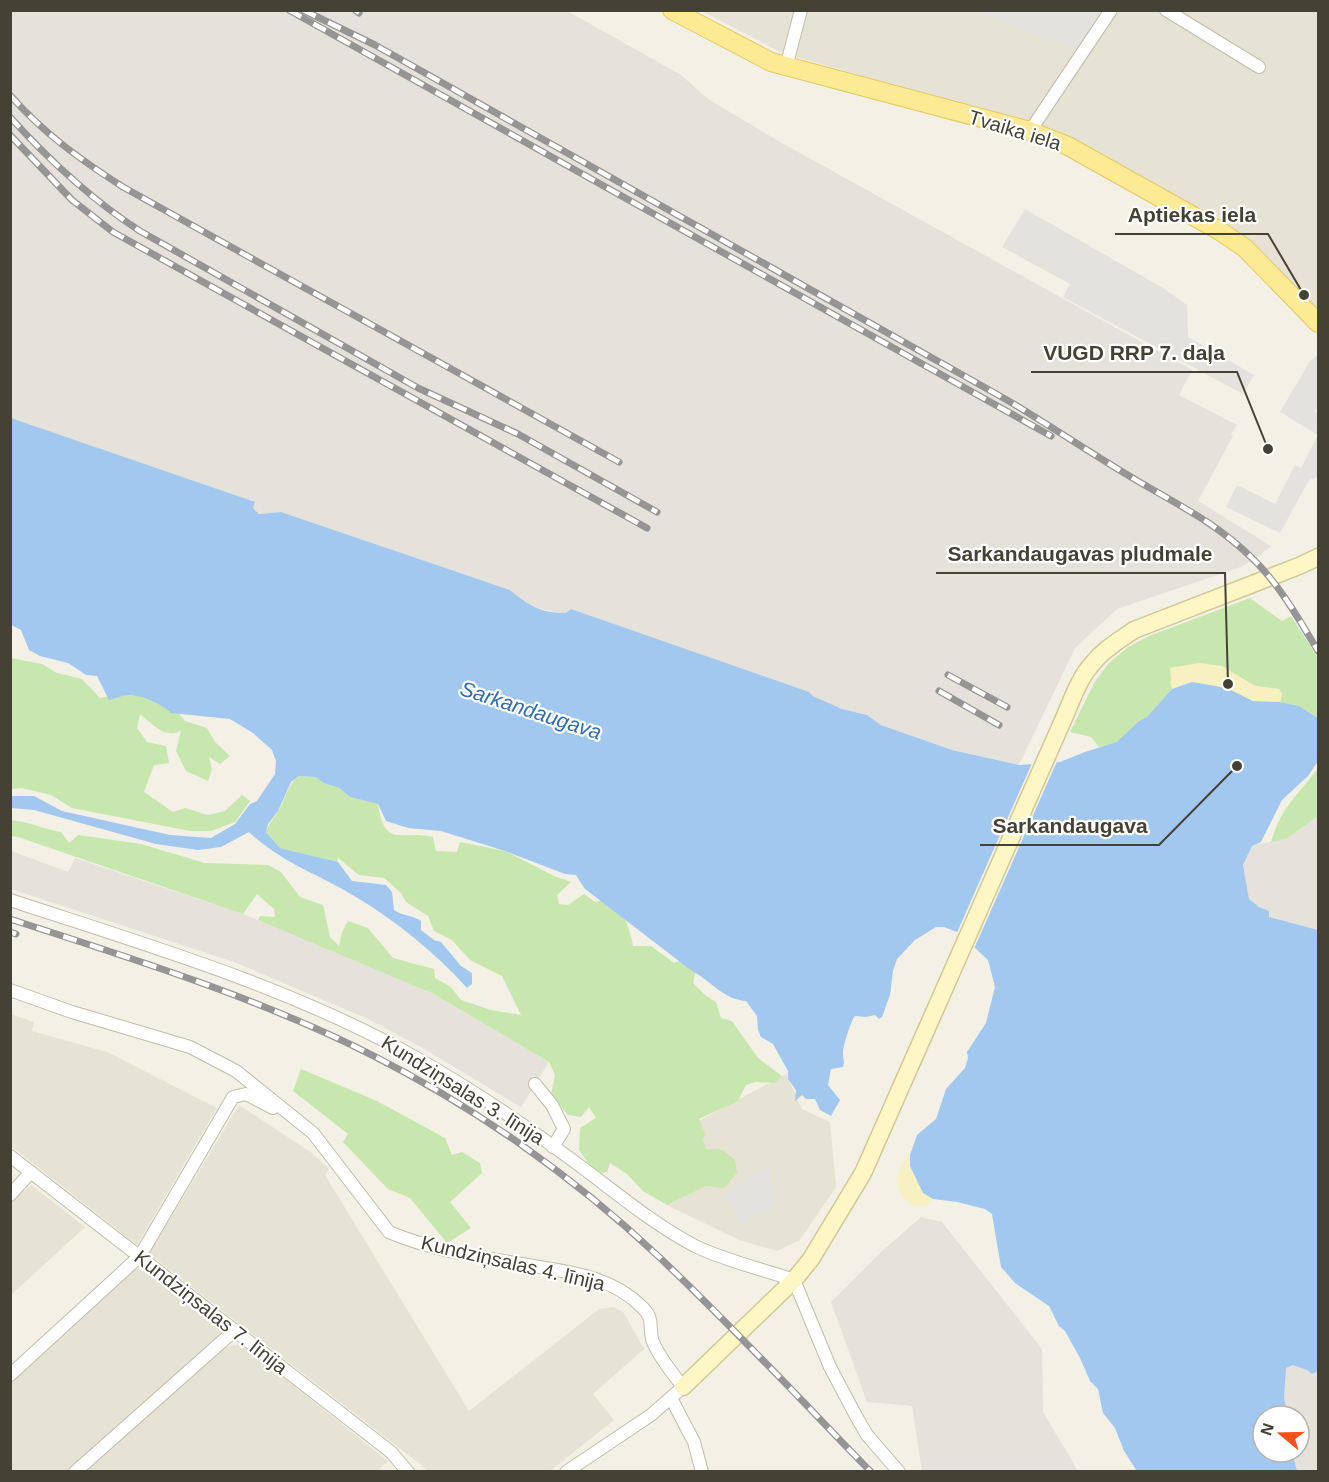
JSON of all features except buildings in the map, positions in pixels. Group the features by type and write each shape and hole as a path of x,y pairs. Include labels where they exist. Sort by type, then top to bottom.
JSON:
{"main road":[{"name":"Tvaika iela","path":"672,10 771,62 1030,131 1068,146 1220,231 1245,248 1318,323"}],"street":[{"path":"786,67 801,10"},
{"path":"1030,131 1111,10"},
{"path":"1166,10 1259,67"},
{"path":"566,1472 651,1415 677,1393 794,1280 811,1259 863,1173 1060,727 1083,676 1091,665 1114,643 1134,630 1318,557"},
{"name":"Kundziņsalas 3. līnija","path":"10,900 228,974 330,1014 448,1076 553,1147 663,1226 697,1246 794,1280"},
{"name":"Kundziņsalas 4. līnija","path":"10,990 72,1012 190,1047 236,1071 313,1132 389,1232 465,1255 590,1276 610,1283 634,1299 651,1320 652,1341 677,1393 702,1472"},
{"path":"535,1084 552,1105 564,1129 553,1147"},
{"path":"10,1375 140,1256 233,1097 246,1094 273,1108 288,1111"},
{"name":"Kundziņsalas 7. līnija","path":"10,1156 391,1452 408,1472"},
{"path":"10,1195 31,1172"},
{"path":"794,1280 830,1367 856,1416 867,1435 899,1472"},
{"path":"75,1472 235,1330"}],"shaded area":[{"path":"11,11 567,11 681,75 708,99 780,142 1192,370 1179,395 1237,425 1198,501 1271,546 1254,560 1238,568 1117,609 1075,648 1019,765 952,750 881,725 867,715 842,709 808,692 571,609 566,613 558,613 530,606 510,590 281,512 259,514 253,508 254,502 11,418"},
{"path":"702,11 1318,11 1318,309 1183,205 1050,129 782,53"},
{"path":"977,11 1110,11 1084,53"},
{"path":"1025,209 1163,288 1187,305 1188,337 1254,375 1243,394 1063,297 1070,284 1002,247"},
{"path":"1318,355 1318,406 1315,412 1318,414 1318,435 1280,412 1310,361"},
{"path":"1318,435 1318,473 1315,479 1310,478 1280,533 1226,507 1237,485 1275,504 1295,465 1301,468"},
{"path":"1318,816 1318,930 1268,917 1269,911 1249,899 1243,865 1252,845 1286,839"},
{"path":"11,851 68,872 75,858 243,914 368,964 432,993 549,1062 521,1107 421,1047 366,1018 234,962 11,889"},
{"path":"10,1014 34,1022 32,1031 107,1052 217,1108 137,1245 11,1146"},
{"path":"786,1074 802,1109 830,1122 836,1187 800,1240 777,1251 739,1240 667,1205 719,1179 695,1123"},
{"path":"239,1105 312,1153 329,1169 325,1175 469,1411 599,1309 614,1307 624,1313 644,1349 593,1394 614,1420 550,1471 427,1471 149,1254"},
{"path":"768,1166 773,1209 740,1222 726,1194"},
{"path":"31,1185 85,1227 11,1295 11,1202"},
{"path":"921,1217 942,1222 1042,1349 1043,1412 1078,1471 922,1471 912,1406 867,1402 831,1302 882,1251"},
{"path":"135,1268 147,1273 224,1331 71,1471 11,1471 10,1380"},
{"path":"1318,1339 1318,1471 1280,1471 1280,1464 1311,1464 1311,1404 1278,1404 1276,1361"},
{"path":"241,1344 388,1461 376,1472 83,1472 222,1348"}],"green space":[{"path":"1250,598 1282,621 1291,616 1318,658 1318,718 1299,706 1280,702 1282,694 1279,689 1255,686 1239,677 1170,681 1172,689 1147,717 1139,721 1118,742 1100,748 1091,737 1070,732 1094,683 1108,664 1128,647 1149,636"},
{"path":"11,658 42,664 57,673 82,679 100,698 134,691 168,701 185,721 207,728 215,742 230,756 220,764 209,757 212,769 208,781 186,771 176,751 181,731 164,732 140,714 137,728 147,742 166,746 169,763 154,765 144,792 173,812 185,808 208,815 225,811 242,795 250,801 235,822 211,831 190,831 72,808 51,795 22,788 11,789"},
{"path":"1318,768 1318,816 1286,839 1271,842 1285,810"},
{"path":"299,776 315,777 339,788 350,797 378,804 381,818 390,833 433,837 436,851 457,852 460,842 505,851 571,882 557,895 559,904 568,905 584,894 595,902 612,898 626,921 633,946 651,946 674,963 684,959 697,966 693,983 716,1002 721,1018 732,1021 758,1058 782,1076 775,1083 756,1082 746,1085 738,1101 699,1119 705,1133 703,1141 707,1150 719,1149 735,1160 737,1173 724,1188 706,1186 667,1205 643,1191 627,1174 610,1163 607,1172 596,1174 579,1150 580,1128 596,1118 589,1107 581,1117 568,1115 551,1095 555,1075 549,1062 432,993 258,920 260,916 275,917 274,909 257,894 243,914 11,836 10,820 61,832 69,843 78,835 141,844 205,863 268,865 281,872 300,897 323,905 330,937 339,946 342,932 348,921 368,928 393,958 434,969 435,978 451,987 461,1000 491,1010 521,1015 502,976 470,960 452,940 434,931 428,916 406,902 401,893 384,878 359,875 337,857 338,862 280,848 266,832 289,788"},
{"path":"301,1069 377,1101 445,1138 452,1155 462,1152 480,1163 482,1173 450,1202 471,1228 447,1243 410,1198 388,1189 343,1142 348,1134 293,1091"}],"sand":[{"path":"1199,663 1222,666 1255,686 1279,689 1282,694 1280,702 1253,701 1192,682 1172,689 1170,668"},
{"path":"910,1155 916,1180 933,1199 927,1204 919,1206 911,1203 899,1189 897,1179 901,1167"}],"water":[{"path":"11,418 255,502 253,508 259,514 281,512 510,590 529,604 542,610 566,613 571,609 809,692 842,709 867,715 881,725 952,750 1019,765 1060,762 1117,742 1139,721 1147,717 1172,689 1192,682 1227,688 1253,701 1280,702 1299,706 1318,718 1318,761 1308,776 1282,800 1261,842 1252,846 1243,865 1249,899 1269,911 1269,917 1318,930 1318,1371 1312,1374 1293,1365 1286,1368 1285,1404 1251,1404 1251,1464 1295,1464 1297,1471 1137,1471 1124,1451 1115,1428 1103,1413 1098,1389 1090,1381 1080,1358 1049,1306 1015,1283 1001,1267 992,1214 985,1209 933,1199 923,1193 910,1166 910,1155 917,1135 936,1119 946,1089 965,1068 967,1052 986,1023 995,987 988,960 959,933 944,927 936,927 915,940 897,959 890,995 882,1017 879,1019 875,1015 855,1016 844,1045 843,1067 831,1069 828,1085 840,1100 831,1116 820,1110 815,1099 806,1099 802,1095 795,1101 796,1090 788,1079 788,1071 773,1044 761,1037 757,1016 746,1001 724,994 692,971 585,889 576,875 565,874 505,851 441,831 408,828 386,821 378,804 350,797 339,788 315,777 299,776 291,782 266,832 280,848 338,862 352,881 386,885 392,892 394,910 421,921 421,930 434,940 441,942 461,966 472,973 472,984 467,988 429,950 386,916 342,889 288,861 249,832 221,847 198,850 156,844 34,810 11,808 10,796 34,796 62,811 170,835 211,838 235,824 250,804 257,801 275,774 276,761 272,750 253,733 230,719 171,713 152,701 134,695 109,700 97,676 86,675 68,663 40,656 29,650 21,630 11,625"}],"pier":[{"path":"1058,759 974,949 956,935 981,878 1033,761"}],"railway":[{"path":"289,10 1051,436"},
{"path":"303,10 375,45 1007,400 1115,468 1194,514 1238,545 1262,568 1288,602 1318,651"},
{"path":"355,10 359,13"},
{"path":"10,95 63,145 123,187 619,462"},
{"path":"10,117 72,178 140,231 418,388 518,434 657,512"},
{"path":"10,135 72,200 113,232 647,528"},
{"path":"948,675 1007,707"},
{"path":"939,691 999,725"},
{"path":"10,919 194,980 284,1015 372,1055 486,1121 558,1171 658,1256 739,1335 871,1472"},
{"path":"10,932 16,934"}],"place":[{"name":"Aptiekas iela","path":"1304,295"},
{"name":"VUGD RRP 7. daļa","path":"1268,449"},
{"name":"Sarkandaugavas pludmale","path":"1228,684"},
{"name":"Sarkandaugava","path":"1237,766"}]}
